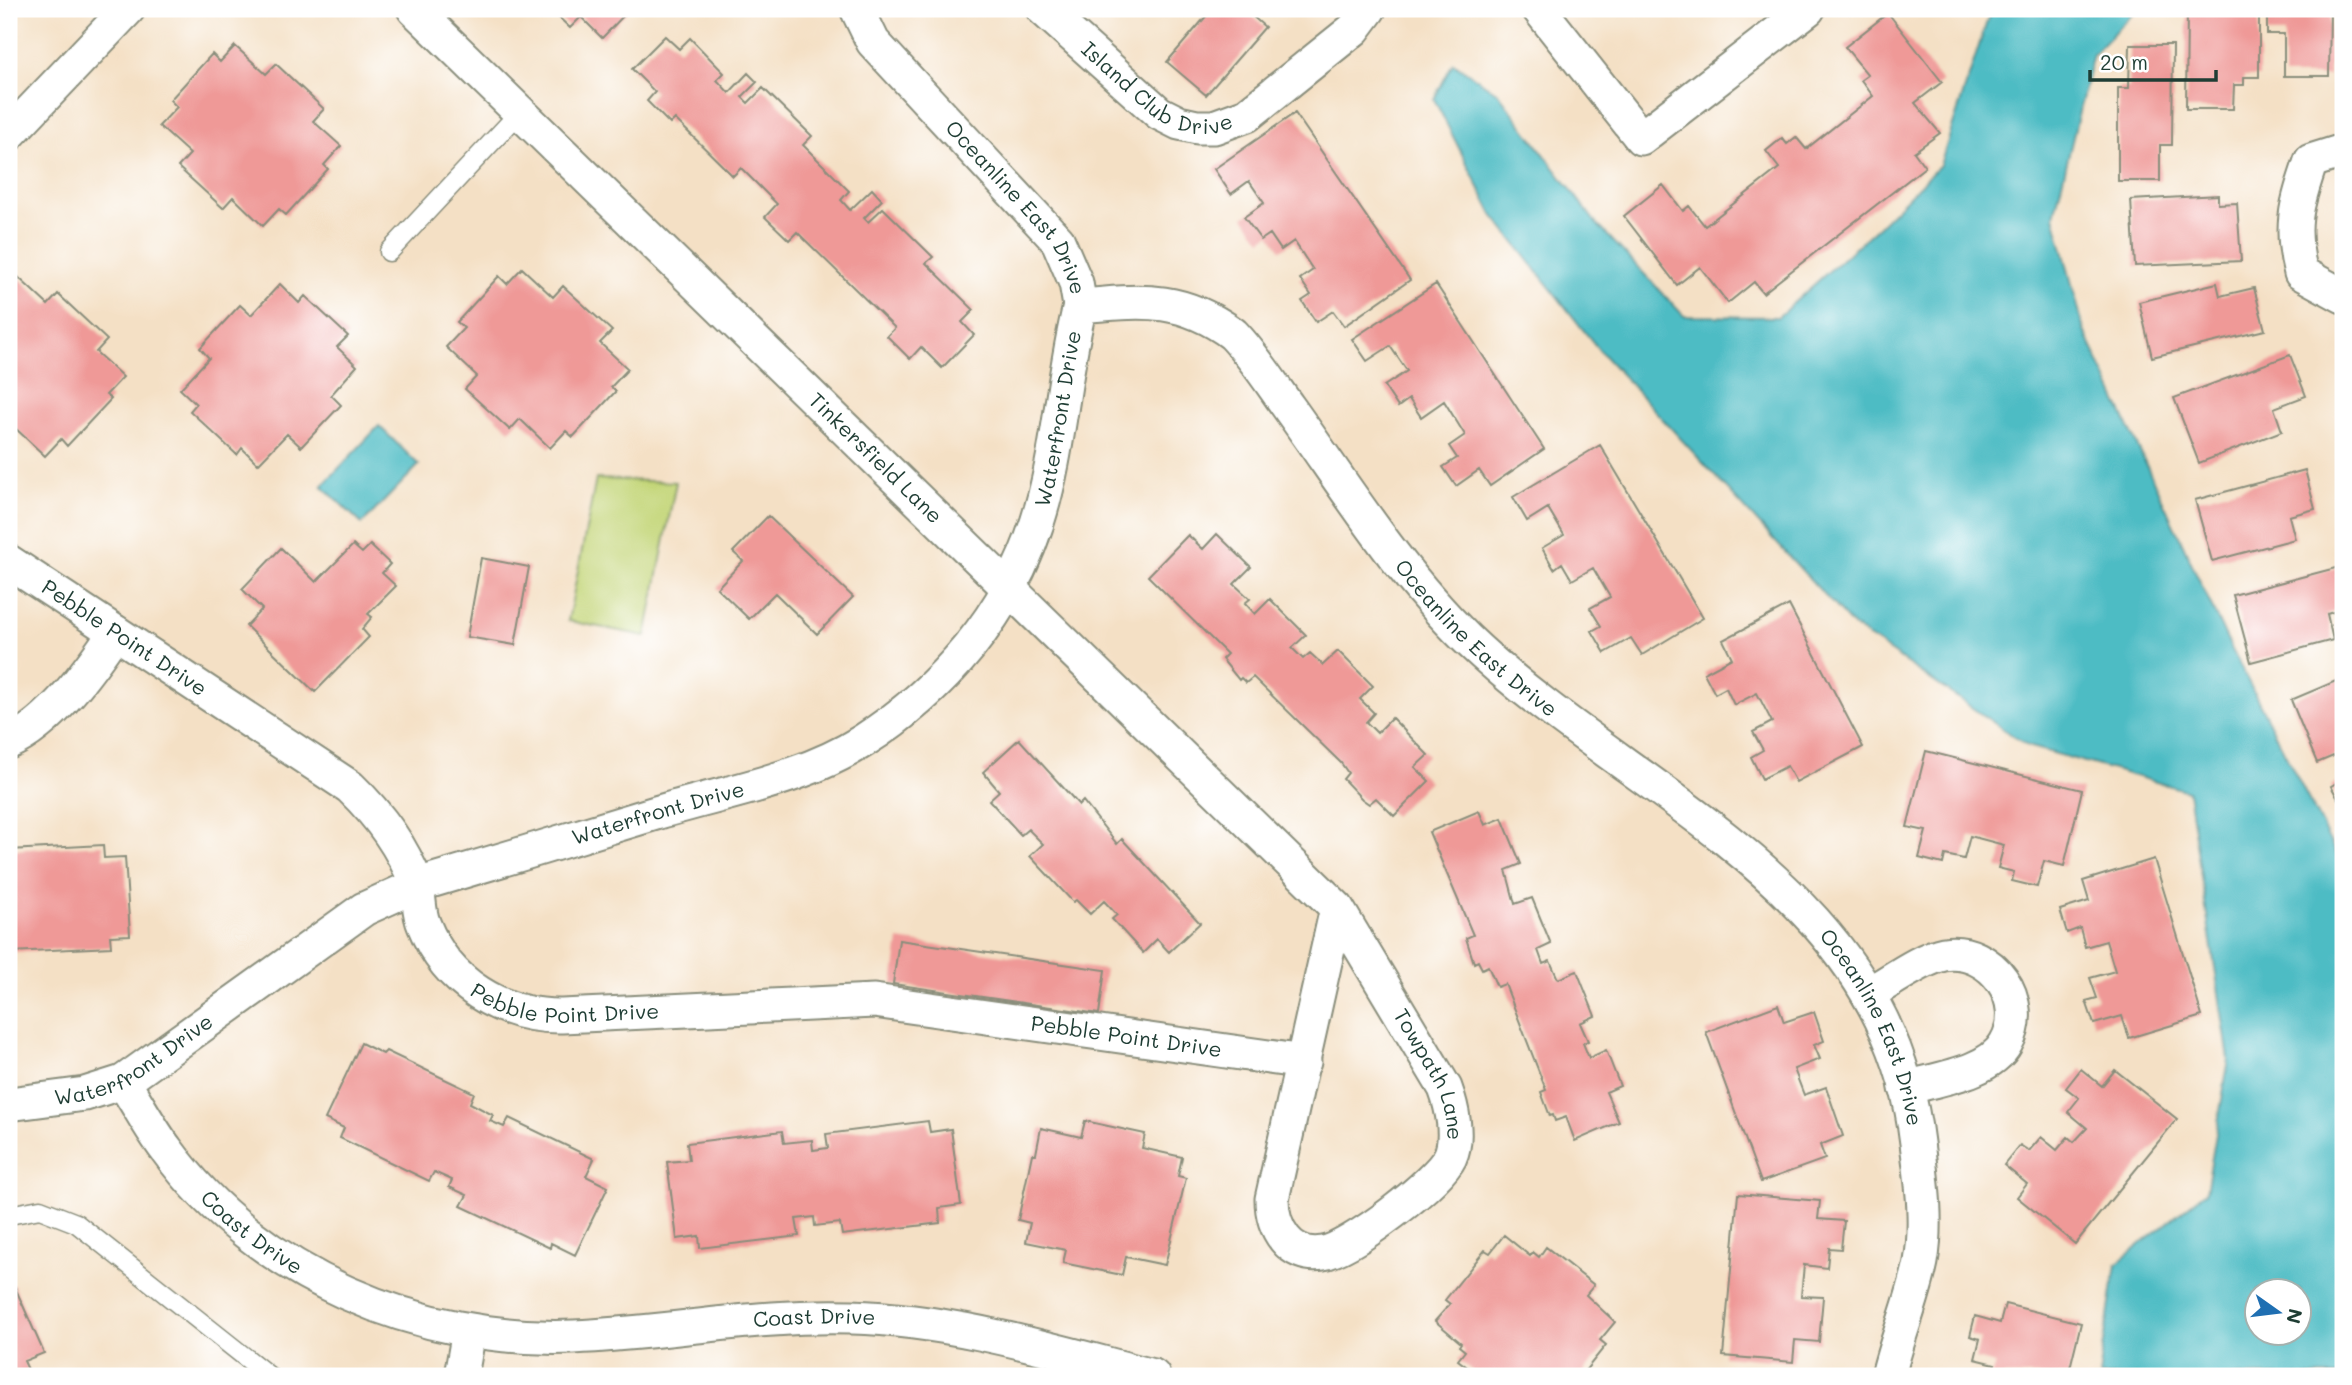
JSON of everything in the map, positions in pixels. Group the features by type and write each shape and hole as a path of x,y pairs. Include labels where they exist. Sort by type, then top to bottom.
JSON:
{"street":[{"path":"9,134 128,9"},
{"name":"Tinkersfield Lane","path":"414,9 1337,908"},
{"name":"Oceanline East Drive","path":"857,9 873,42 1058,241 1076,283 1080,306 1166,302 1205,315 1233,334 1412,579 1463,635 1505,674 1766,871 1826,930 1884,1023 1913,1111 1924,1209 1921,1261 1888,1376"},
{"name":"Island Club Drive","path":"1043,9 1159,113 1179,123 1214,127 1247,115 1354,29 1369,9"},
{"path":"1539,9 1641,138 1808,9"},
{"path":"2343,151 2311,160 2298,201 2293,242 2301,273 2343,296"},
{"name":"Waterfront Drive","path":"9,1104 85,1094 123,1082 364,909 417,885 778,778 863,741 910,709 968,651 1010,587 1037,525 1048,480 1080,306"},
{"name":"Pebble Point Drive","path":"9,562 350,787 386,825 417,885 423,924 443,959 469,987 486,998 521,1012 562,1016 874,1001 1304,1062"},
{"path":"9,743 48,713 83,680 115,632"},
{"name":"Towpath Lane","path":"1337,908 1445,1088 1452,1110 1453,1144 1438,1176 1421,1192 1342,1246 1324,1254 1293,1246 1277,1230 1272,1210 1337,908"},
{"path":"1868,994 1944,954 1979,959 1992,968 2007,987 2015,1010 2006,1043 1980,1066 1906,1088"},
{"name":"Coast Drive","path":"123,1082 165,1149 232,1219 279,1255 313,1276 383,1309 469,1331 575,1337 750,1320 872,1318 972,1333 1153,1376"},
{"path":"461,1376 469,1331"}],"lane":[{"path":"389,252 520,112"},
{"path":"9,1215 40,1209 76,1223 269,1376"}],"green space":[{"path":"596,479 676,482 646,636 568,621"}],"water":[{"path":"1991,9 2137,9 2093,54 2054,216 2084,330 2226,638 2343,867 2343,1376 2099,1376 2116,1264 2206,1192 2229,1059 2188,791 2028,746 1854,627 1600,351 1493,215 1434,99 1453,63 1498,93 1596,223 1684,316 1778,317 1878,227 1940,165"},
{"path":"379,426 419,465 362,524 322,486"}],"building":[{"path":"550,9 630,9 602,38 581,17 570,28"},
{"path":"1202,9 1244,9 1265,27 1206,95 1167,62 1208,14"},
{"path":"2187,9 2259,9 2259,77 2244,77 2244,85 2234,85 2233,109 2186,109"},
{"path":"2267,9 2330,9 2329,76 2284,76 2284,34 2267,34"},
{"path":"1888,13 1942,82 1915,103 1940,133 1914,152 1925,167 1763,293 1754,282 1728,303 1700,267 1677,285 1624,216 1663,185 1683,211 1689,206 1705,226 1779,168 1766,151 1782,138 1787,144 1796,137 1806,149 1873,96 1861,80 1868,75 1845,47"},
{"path":"665,36 679,49 690,38 724,73 717,80 729,93 748,73 757,82 742,97 748,103 763,88 812,136 803,145 849,191 841,200 850,210 872,189 882,200 864,218 868,222 883,208 933,257 926,263 974,310 962,322 974,335 942,368 921,347 910,359 887,336 895,328 797,232 789,240 765,217 777,204 741,168 733,176 675,119 670,124 647,101 655,92 632,69"},
{"path":"2130,45 2173,45 2172,145 2160,145 2160,181 2118,181 2118,88 2129,88"},
{"path":"235,46 266,74 276,64 324,109 313,121 341,146 324,165 328,169 286,215 279,209 263,226 233,197 223,208 178,167 190,154 159,126 177,107 170,100 212,54 220,62"},
{"path":"1295,113 1410,280 1344,326 1333,311 1316,322 1302,301 1311,295 1300,279 1313,270 1294,241 1281,250 1270,234 1261,240 1244,217 1264,203 1249,181 1231,194 1214,169"},
{"path":"2218,195 2218,204 2237,203 2241,261 2135,266 2131,200"},
{"path":"522,268 553,297 563,286 612,331 600,343 628,369 611,387 616,391 573,437 566,431 550,448 520,419 510,430 465,389 477,376 446,347 464,328 457,322 499,276 507,284"},
{"path":"17,276 48,305 58,294 107,340 96,352 123,377 106,395 111,399 67,446 61,439 45,456 15,428 9,434 9,284"},
{"path":"2217,283 2220,296 2254,288 2265,330 2152,357 2139,302"},
{"path":"280,284 299,303 305,296 348,336 337,347 357,366 331,395 341,405 301,447 287,434 258,464 242,448 237,455 190,411 196,404 180,389 209,358 200,348 240,305 251,315"},
{"path":"1436,284 1544,449 1490,486 1479,470 1456,486 1443,467 1457,458 1449,446 1465,435 1444,401 1421,417 1409,399 1398,407 1384,386 1407,371 1390,346 1367,361 1352,339"},
{"path":"2290,355 2306,396 2274,408 2282,431 2199,463 2174,398"},
{"path":"1600,445 1703,618 1642,655 1631,638 1605,653 1592,631 1601,626 1590,608 1610,597 1593,568 1572,580 1562,563 1554,569 1542,548 1564,535 1548,508 1527,521 1513,497"},
{"path":"2305,470 2315,509 2289,516 2295,539 2212,561 2195,500"},
{"path":"768,516 853,597 817,634 775,593 749,619 717,588 743,561 733,552"},
{"path":"1217,534 1251,567 1234,584 1250,599 1245,603 1255,614 1270,599 1306,635 1292,648 1303,659 1310,653 1323,665 1338,651 1373,686 1360,699 1374,713 1366,722 1377,733 1392,718 1428,755 1415,767 1429,781 1394,816 1376,798 1369,804 1362,799 1343,779 1348,773 1341,763 1253,677 1246,683 1241,678 1239,680 1222,659 1227,654 1148,576 1188,535 1203,549"},
{"path":"353,545 362,553 370,545 390,564 382,573 396,586 368,614 372,617 362,629 369,637 315,692 246,626 262,609 242,589 281,548 316,582"},
{"path":"481,558 529,567 515,645 467,637"},
{"path":"2343,566 2343,609 2327,614 2333,640 2251,662 2233,595"},
{"path":"1789,605 1863,747 1796,782 1787,766 1762,779 1751,757 1763,750 1753,732 1772,722 1757,693 1734,705 1726,688 1715,694 1704,673 1732,658 1723,640"},
{"path":"2343,678 2343,752 2317,763 2291,700"},
{"path":"1019,739 1079,805 1083,801 1117,844 1122,839 1200,923 1169,952 1157,939 1143,953 1112,919 1117,915 1104,901 1090,914 1076,900 1073,902 1030,856 1043,844 1028,829 1021,835 989,800 999,791 983,772"},
{"path":"1926,751 2082,790 2064,866 2044,861 2037,887 2012,881 2014,872 1998,868 2004,845 1970,836 1964,859 1945,855 1943,864 1919,858 1926,831 1907,827"},
{"path":"2343,779 2343,808 2331,786"},
{"path":"1479,811 1485,825 1502,818 1521,864 1506,870 1515,904 1532,898 1551,944 1538,950 1543,964 1550,961 1558,979 1577,971 1595,1016 1580,1023 1588,1041 1583,1043 1589,1058 1606,1050 1620,1086 1606,1092 1619,1122 1575,1141 1566,1117 1555,1121 1553,1115 1550,1116 1541,1092 1546,1090 1505,984 1497,987 1488,966 1482,969 1478,961 1474,963 1466,938 1473,935 1429,832"},
{"path":"103,845 104,858 125,857 130,935 110,936 111,947 11,952 9,850"},
{"path":"2154,859 2202,1016 2129,1038 2122,1016 2094,1024 2086,1001 2097,998 2090,978 2115,971 2106,941 2085,947 2080,928 2067,933 2060,910 2089,901 2083,881"},
{"path":"899,940 1105,970 1099,1014 893,984"},
{"path":"1778,1005 1784,1022 1814,1012 1824,1041 1814,1045 1820,1059 1794,1069 1804,1095 1826,1087 1843,1136 1820,1145 1825,1159 1761,1182 1706,1032"},
{"path":"361,1043 383,1054 386,1051 474,1093 470,1103 493,1115 490,1121 504,1127 509,1118 594,1159 586,1176 608,1187 575,1255 551,1243 550,1248 461,1206 467,1195 449,1187 452,1180 434,1172 429,1181 340,1138 344,1128 325,1119"},
{"path":"2081,1069 2102,1086 2115,1070 2177,1119 2075,1244 2017,1197 2027,1184 2004,1165 2020,1145 2029,1151 2041,1137 2057,1150 2068,1137 2074,1142 2087,1128 2068,1112 2079,1098 2066,1088"},
{"path":"928,1121 930,1132 951,1129 961,1205 939,1208 940,1223 842,1235 840,1223 815,1226 814,1217 796,1219 799,1236 700,1248 699,1236 677,1239 667,1162 689,1160 687,1143 782,1131 784,1143 812,1140 813,1150 828,1148 826,1134"},
{"path":"1085,1121 1145,1134 1142,1148 1182,1157 1178,1176 1186,1178 1165,1265 1126,1257 1122,1275 1063,1263 1066,1250 1026,1242 1030,1223 1018,1220 1032,1154 1036,1154 1041,1128 1081,1137"},
{"path":"1738,1194 1820,1201 1818,1219 1844,1221 1841,1249 1829,1248 1827,1268 1804,1265 1801,1296 1823,1297 1819,1342 1795,1340 1793,1362 1723,1356"},
{"path":"1504,1235 1530,1256 1533,1252 1539,1257 1546,1247 1594,1285 1586,1295 1615,1322 1600,1340 1606,1345 1581,1376 1479,1376 1458,1360 1465,1351 1459,1346 1461,1343 1435,1321 1450,1304 1445,1300 1485,1250 1490,1253"},
{"path":"14,1285 44,1353 24,1361 31,1376 9,1376 9,1288"},
{"path":"2005,1304 2081,1323 2068,1376 1991,1376 1995,1364 1975,1359 1980,1339 1970,1336 1975,1316 2000,1323"}]}
